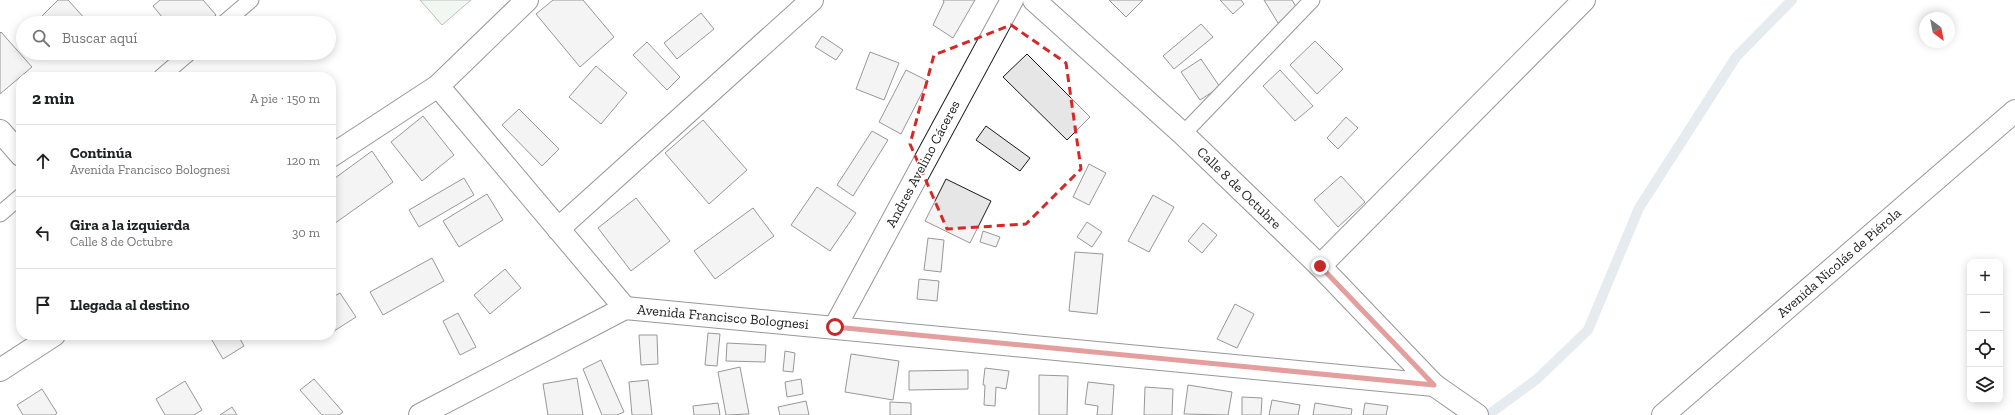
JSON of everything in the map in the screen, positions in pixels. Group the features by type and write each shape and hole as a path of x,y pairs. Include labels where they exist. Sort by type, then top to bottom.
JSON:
{"street":[{"path":"336,153 438,86 527,0"},
{"path":"558,229 812,0"},
{"name":"Andres Avelino Cáceres","path":"835,327 1012,0"},
{"name":"Calle 8 de Octubre","path":"1034,0 1183,134 1320,266 1436,386 1477,415"},
{"path":"1320,266 1584,0"},
{"path":"438,86 625,308"},
{"name":"Avenida Nicolás de Piérola","path":"1664,415 2015,111"},
{"path":"0,131 16,149"},
{"name":"Avenida Francisco Bolognesi","path":"420,415 625,308 1436,386"},
{"path":"0,370 46,340"}],"lane":[{"path":"232,16 251,0"},
{"path":"1183,134 1312,0"},
{"path":"167,72 181,60"},
{"path":"0,214 16,200"}],"highlighted area":[{"path":"1011,25 1066,63 1081,169 1026,224 947,229 910,144 934,55"}],"green space":[{"path":"420,0 471,0 442,25"}],"building":[{"path":"58,0 68,0 82,16 42,16"},
{"path":"160,0 203,0 216,15 161,16 153,6"},
{"path":"553,0 583,0 614,37 580,67 536,14"},
{"path":"943,0 975,0 953,38 933,25 944,2"},
{"path":"1109,0 1143,0 1126,17"},
{"path":"1220,0 1241,0 1244,4 1233,14"},
{"path":"1264,0 1292,0 1298,10 1278,23"},
{"path":"701,13 714,29 677,59 664,43"},
{"path":"1201,24 1213,37 1174,69 1163,56"},
{"path":"1,32 16,49 16,60 26,60 32,67 26,72 16,72 16,80 0,94"},
{"path":"822,36 843,50 836,60 815,47"},
{"path":"1315,41 1343,69 1317,94 1290,65"},
{"path":"647,42 680,77 667,90 633,55"},
{"path":"870,52 899,63 884,100 856,89"},
{"path":"1027,54 1090,117 1067,140 1003,77"},
{"path":"1201,59 1220,87 1200,100 1181,72"},
{"path":"596,66 627,93 601,124 569,97"},
{"path":"906,70 928,81 901,134 879,122"},
{"path":"1280,70 1313,106 1295,121 1263,86"},
{"path":"519,109 559,149 542,166 502,125"},
{"path":"423,116 454,155 422,181 391,142"},
{"path":"1346,117 1358,128 1338,149 1327,138"},
{"path":"703,120 747,170 709,204 665,153"},
{"path":"986,126 1030,158 1020,171 976,140"},
{"path":"872,131 888,140 853,196 837,185"},
{"path":"372,151 393,182 336,222 336,177"},
{"path":"1089,164 1106,173 1089,205 1073,197"},
{"path":"1341,176 1365,202 1338,227 1314,200"},
{"path":"464,178 474,195 419,227 409,210"},
{"path":"946,179 991,201 970,243 925,221"},
{"path":"817,187 856,213 830,251 791,225"},
{"path":"487,194 503,220 459,247 443,221"},
{"path":"1153,195 1174,207 1149,252 1128,241"},
{"path":"636,198 670,241 631,271 598,228"},
{"path":"753,208 774,236 715,279 694,251"},
{"path":"1087,222 1102,232 1092,247 1077,237"},
{"path":"1203,223 1217,235 1202,253 1188,241"},
{"path":"983,231 1000,237 996,247 980,242"},
{"path":"928,238 944,240 941,272 924,270"},
{"path":"1075,252 1103,254 1097,314 1069,311"},
{"path":"432,258 444,281 383,315 370,292"},
{"path":"505,269 521,288 490,314 474,295"},
{"path":"919,279 939,281 937,301 917,299"},
{"path":"340,293 356,317 336,330 336,295"},
{"path":"1235,304 1254,314 1237,348 1217,339"},
{"path":"458,313 476,347 460,355 443,321"},
{"path":"708,333 720,334 717,366 705,365"},
{"path":"639,335 657,335 658,364 641,365"},
{"path":"212,340 241,340 244,346 223,359"},
{"path":"727,343 766,345 765,362 726,361"},
{"path":"785,351 795,353 793,372 783,371"},
{"path":"851,354 899,361 893,400 845,392"},
{"path":"601,360 624,412 617,415 602,415 583,369"},
{"path":"740,367 749,414 726,415 718,372"},
{"path":"985,368 1009,371 1006,389 996,387 995,406 984,405 985,385 983,385"},
{"path":"968,370 968,389 909,390 909,371"},
{"path":"1039,375 1068,376 1067,415 1039,415"},
{"path":"577,378 583,415 548,415 543,384"},
{"path":"314,379 343,412 339,415 322,415 300,390"},
{"path":"801,379 803,394 787,397 785,382"},
{"path":"648,380 652,415 632,415 629,382"},
{"path":"185,381 202,410 194,415 165,415 156,399"},
{"path":"1088,382 1114,385 1112,415 1097,415 1098,406 1085,404"},
{"path":"1188,385 1232,392 1228,415 1184,414"},
{"path":"1145,387 1173,389 1172,415 1144,415"},
{"path":"42,389 57,413 55,415 23,415 17,405"},
{"path":"1242,397 1262,398 1261,415 1242,415"},
{"path":"1272,400 1300,405 1298,415 1269,415"},
{"path":"806,401 809,415 780,415 778,407"},
{"path":"890,402 911,403 911,415 890,415"},
{"path":"718,403 720,415 694,415 693,406"},
{"path":"1315,403 1352,409 1351,415 1313,415"},
{"path":"1365,403 1388,406 1386,415 1363,415"},
{"path":"232,407 237,415 220,415"}],"waterway":[{"path":"1488,415 1537,379 1588,330 1639,208 1736,57 1792,0"}],"route":[{"path":"835,327 1434,385 1320,266"}]}
